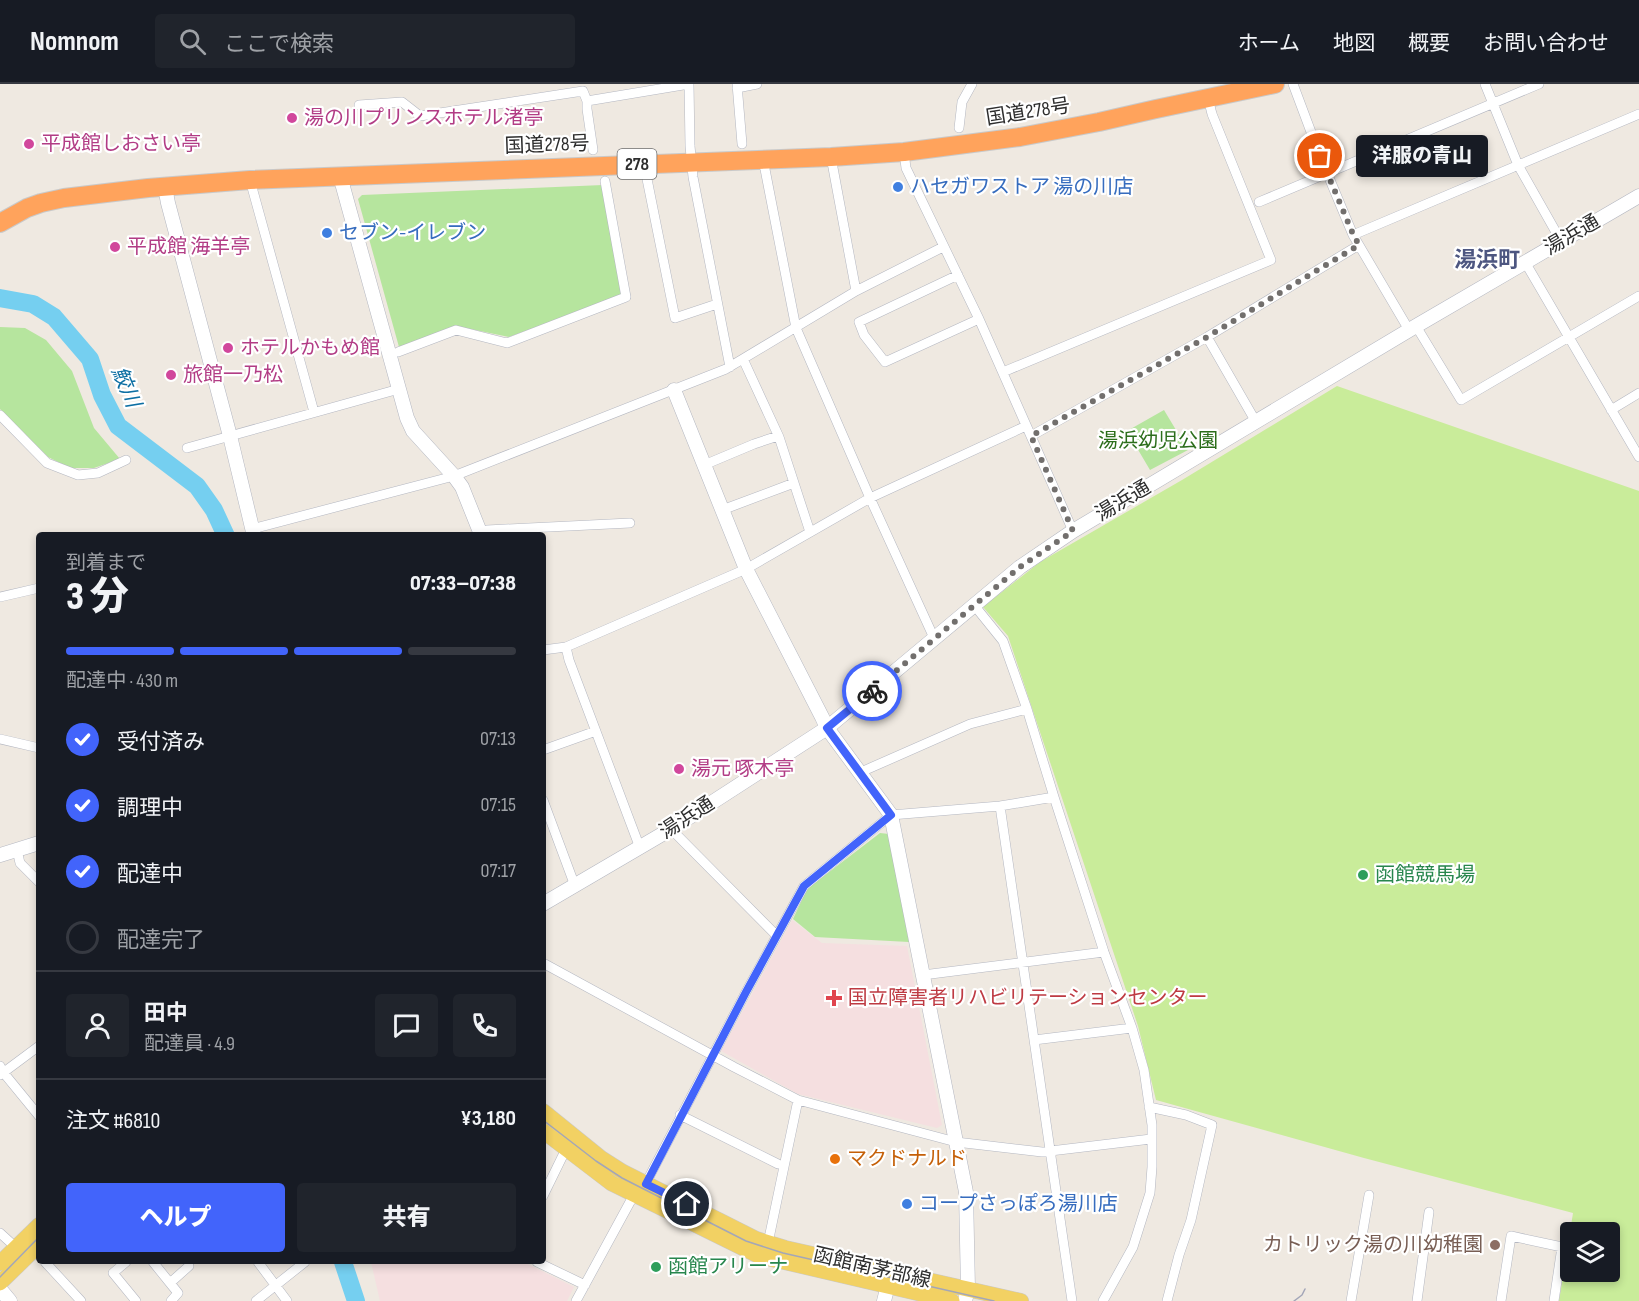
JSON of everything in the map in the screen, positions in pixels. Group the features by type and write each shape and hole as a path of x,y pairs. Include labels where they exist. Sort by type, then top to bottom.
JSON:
{"highway":[{"name":"国道278号","path":"0,223 27,208 64,198 250,180 831,157 904,152 1065,129 1275,84"}],"main road":[{"name":"函館南茅部線","path":"546,1113 601,1158 623,1172 768,1243 888,1286 1021,1301"},
{"name":"函館南茅部線","path":"546,1133 611,1183 759,1256 951,1301"},
{"path":"0,1263 36,1228"},
{"path":"0,1283 36,1251"}],"street":[{"path":"588,101 689,84 691,162 730,367"},
{"path":"742,144 737,86 757,84"},
{"path":"959,128 962,102 972,84"},
{"path":"1293,84 1353,234 1461,400 1639,296"},
{"path":"1485,84 1518,165 1561,241"},
{"path":"1259,202 1539,84"},
{"path":"358,105 402,102 420,116 584,91 588,101 593,150"},
{"path":"1003,372 1271,260 1212,114 1208,98"},
{"path":"1353,234 1639,114"},
{"path":"904,152 906,168 979,319 1073,531"},
{"path":"831,157 856,291"},
{"path":"763,159 796,327 934,638"},
{"path":"340,176 407,418 413,431 462,487 479,532"},
{"path":"647,179 675,318 717,304"},
{"path":"250,180 314,412"},
{"path":"398,352 456,330 507,342 626,297 605,181"},
{"path":"165,187 253,532 454,476 730,367 856,291 943,247"},
{"name":"湯浜通","path":"546,902 671,829 827,728 1020,567 1073,531 1639,196"},
{"path":"1031,436 1207,337 1359,245"},
{"path":"1525,262 1639,457"},
{"path":"958,275 859,322 864,335 885,362 979,319"},
{"path":"1207,337 1256,422"},
{"path":"743,359 778,436 810,532"},
{"path":"187,448 399,389"},
{"path":"674,390 746,569 827,728 891,815 966,1192 966,1295"},
{"path":"1611,410 1639,393"},
{"path":"0,415 47,464 78,475 98,473 126,460"},
{"path":"546,650 566,647 746,569 870,498 1026,426"},
{"path":"704,465 778,436"},
{"path":"722,510 794,483"},
{"path":"484,532 630,523"},
{"path":"0,597 36,589"},
{"path":"974,605 1003,641 1144,1070 1152,1125 1150,1192 1133,1246 1103,1301"},
{"path":"566,647 640,848"},
{"path":"861,772 970,724 1027,709"},
{"path":"546,749 596,731"},
{"path":"0,739 36,747"},
{"path":"576,1301 635,1195 646,1184 680,1115 804,886 891,815 1000,806 1053,797"},
{"path":"1000,806 1072,1301"},
{"path":"546,808 575,886"},
{"path":"671,829 777,936"},
{"path":"0,855 36,844"},
{"path":"17,850 20,863 36,879"},
{"path":"923,975 1104,952"},
{"path":"546,965 798,1100 956,1142 1042,1152 1151,1139"},
{"path":"1034,1040 1132,1028"},
{"path":"36,1048 1,1071 36,1112"},
{"path":"768,1243 798,1100"},
{"path":"1149,1107 1186,1115 1212,1125 1191,1220 1167,1301"},
{"path":"680,1115 778,1164"},
{"path":"546,1190 566,1149"},
{"path":"1351,1301 1369,1195"},
{"path":"1417,1301 1429,1212"},
{"path":"0,1233 11,1243"},
{"path":"1501,1301 1510,1236 1562,1247 1554,1301"},
{"path":"47,1264 81,1301"},
{"path":"124,1264 113,1273 136,1301"},
{"path":"155,1264 178,1293 171,1301"},
{"path":"260,1264 287,1301"},
{"path":"256,1301 303,1264"},
{"path":"541,1264 585,1286"},
{"path":"170,1283 189,1266"},
{"path":"0,1289 10,1301"}],"shaded area":[{"name":"国立障害者リハビリテーションセンター","path":"792,920 822,943 907,946 942,1125 937,1128 798,1094 721,1051"},
{"path":"371,1264 528,1264 574,1287 567,1301 380,1301"}],"green space":[{"path":"603,185 623,295 509,337 456,326 399,347 358,199 362,195"},
{"path":"0,327 25,328 46,340 72,371 94,428 120,459 94,468 70,468 48,457 0,409"},
{"name":"函館競馬場","path":"1337,386 1639,491 1639,1301 1559,1301 1562,1282 1620,1282 1620,1222 1572,1222 1573,1213 1156,1100 1138,1026 1008,636 983,607 1040,562 1182,480"},
{"name":"湯浜幼児公園","path":"1164,410 1188,450 1150,470 1127,431"},
{"path":"880,833 889,834 909,942 815,937 793,919 807,889"}],"waterway":[{"name":"鮫川","path":"0,298 33,304 54,317 90,359 102,395 118,426 197,486 214,510 224,532"},
{"name":"鮫川","path":"344,1264 356,1301"}],"tram line":[{"path":"546,1122 622,1178 746,1241 783,1253 994,1301"},
{"path":"0,1277 36,1240"},
{"path":"1294,1301 1302,1295 1305,1289"}],"way so far":[{"path":"872,691 1020,567 1073,531 1031,436 1207,337 1359,245 1320,156"}],"place":[{"name":"湯の川プリンスホテル渚亭","path":"292,118"},
{"name":"平成館しおさい亭","path":"29,144"},
{"name":"洋服の青山","path":"1320,156"},
{"name":"ハセガワストア 湯の川店","path":"898,187"},
{"name":"セブン-イレブン","path":"327,233"},
{"name":"平成館 海羊亭","path":"115,247"},
{"name":"ホテルかもめ館","path":"228,348"},
{"name":"旅館一乃松","path":"171,375"},
{"name":"湯元 啄木亭","path":"679,769"},
{"name":"函館競馬場","path":"1363,875"},
{"name":"国立障害者リハビリテーションセンター","path":"834,998"},
{"name":"マクドナルド","path":"835,1159"},
{"name":"コープさっぽろ湯川店","path":"907,1204"},
{"name":"カトリック湯の川幼稚園","path":"1495,1245"},
{"name":"函館アリーナ","path":"656,1267"}],"district":[{"name":"湯浜町","path":"1487,260"}],"route":[{"path":"687,1204 646,1184 680,1115 804,886 891,815 827,728 872,691"}]}
